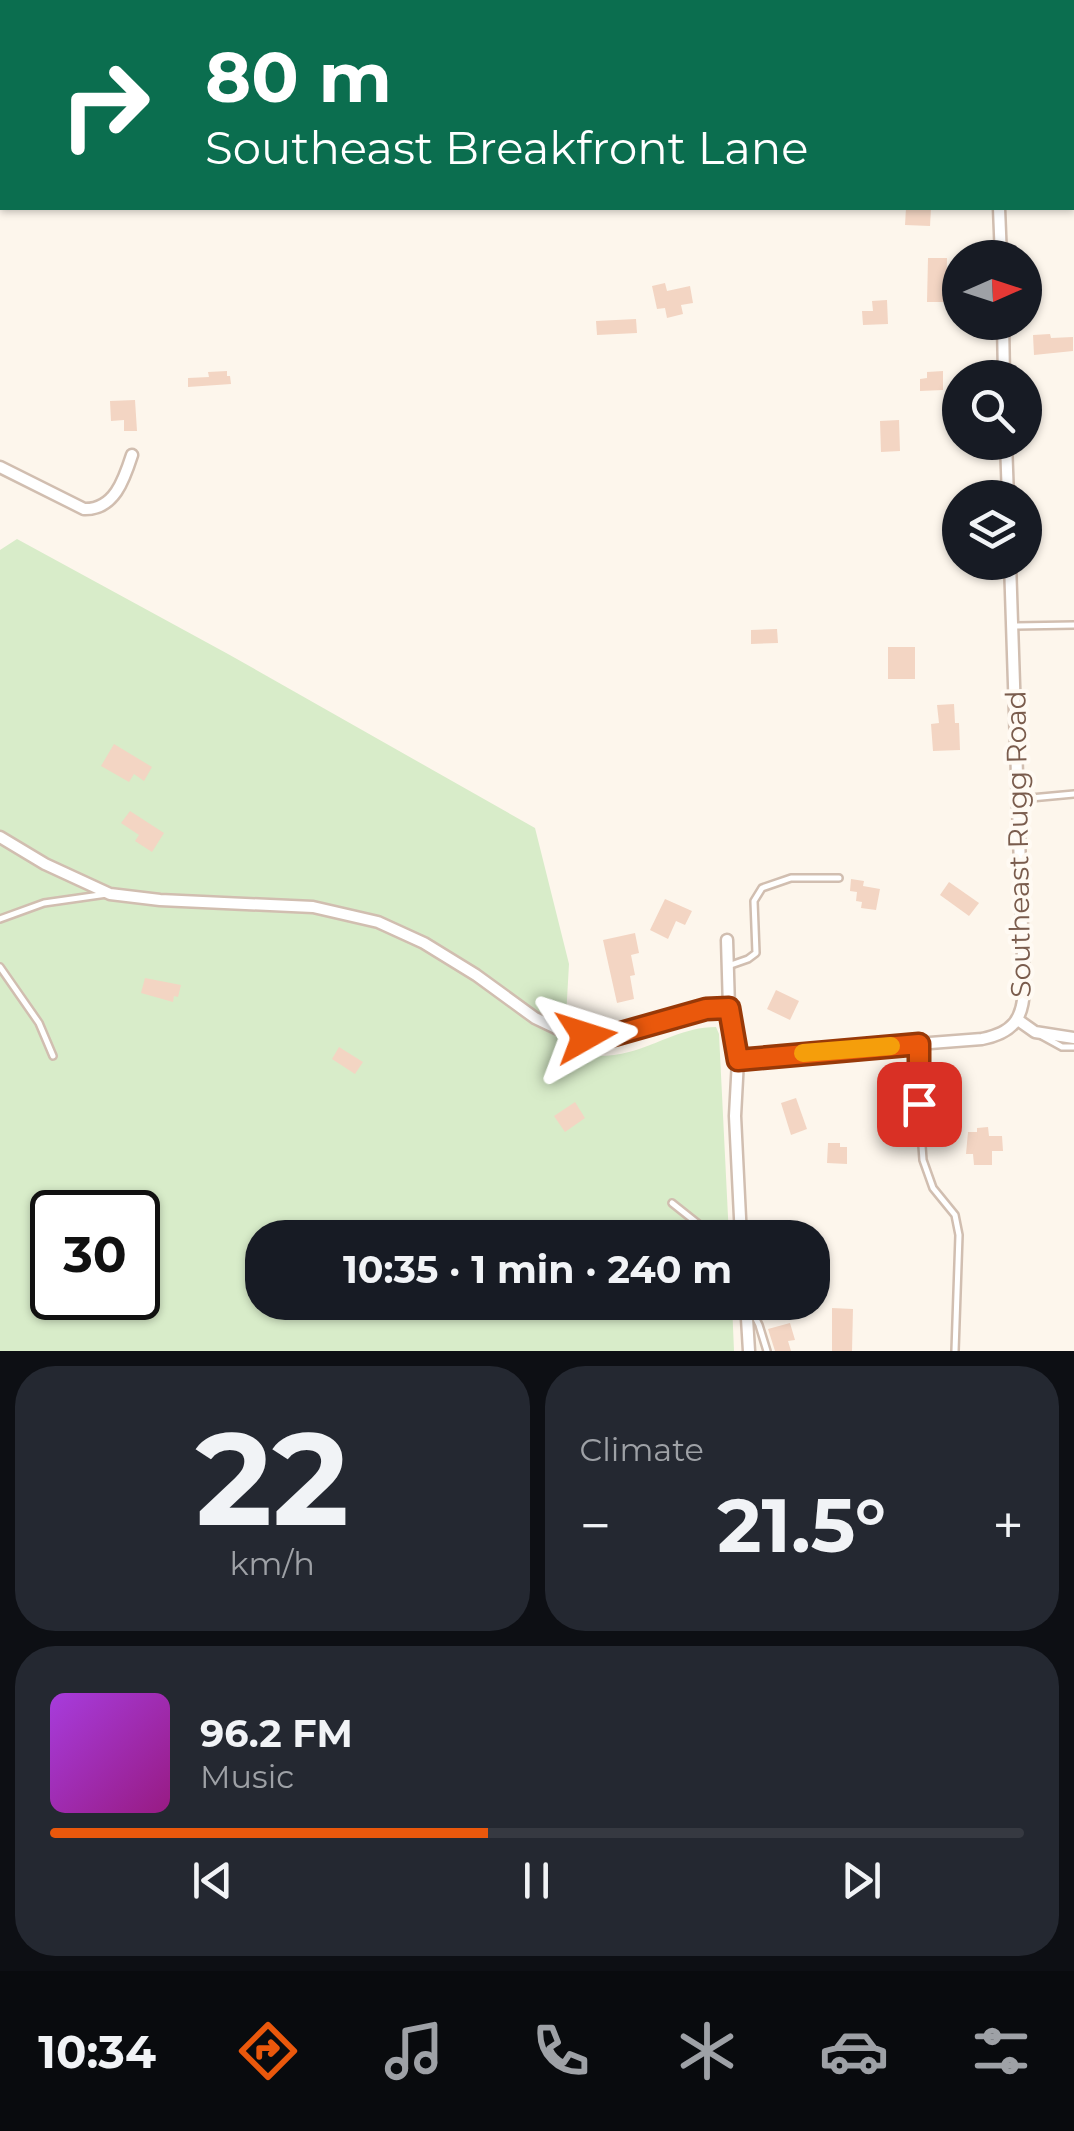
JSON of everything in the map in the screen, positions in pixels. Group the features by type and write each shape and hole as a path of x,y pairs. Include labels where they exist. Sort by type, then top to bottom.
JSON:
{"street":[{"path":"999,210 1000,240"},
{"path":"0,467 84,509 94,509 105,505 117,490 132,455"},
{"name":"Southeast Rugg Road","path":"738,1060 996,1036 1018,1020 1024,988 1011,580"},
{"path":"0,838 110,894 312,908 378,922 424,943 534,1018 586,1036 614,1035 706,1009 729,1008"},
{"path":"727,940 729,1008 738,1060 735,1116 740,1220"},
{"path":"1018,1020 1035,1032 1074,1038"},
{"path":"747,1320 749,1351"}],"lane":[{"path":"1012,626 1074,625"},
{"path":"1017,799 1074,794"},
{"path":"728,966 756,953 754,901 762,888 791,878 839,878"},
{"path":"0,919 44,903 110,894"},
{"path":"0,967 39,1023 53,1056"},
{"path":"1035,1032 1062,1047 1074,1047"},
{"path":"919,1044 923,1160 933,1188 956,1215 955,1351"},
{"path":"672,1203 693,1220"},
{"path":"756,1320 767,1351"}],"green space":[{"path":"17,539 535,828 569,964 564,1053 613,1055 693,1030 716,1027 719,1034 728,1220 245,1220 245,1320 733,1320 734,1351 0,1351 0,550"}],"building":[{"path":"906,210 931,210 930,226 905,225"},
{"path":"928,258 942,258 942,302 927,302"},
{"path":"665,283 667,291 690,286 693,303 681,305 683,314 667,318 665,308 657,309 652,286"},
{"path":"887,300 888,324 863,325 862,311 873,311 872,301"},
{"path":"636,319 637,333 597,335 596,321"},
{"path":"1042,334 1073,337 1073,351 1034,355 1033,340 1042,340"},
{"path":"227,371 231,384 188,387 188,378"},
{"path":"942,371 942,390 920,391 920,379 927,378 927,372"},
{"path":"135,400 137,431 124,431 124,420 111,421 110,401"},
{"path":"899,420 900,451 881,452 880,421"},
{"path":"777,629 778,643 751,644 751,630"},
{"path":"888,647 915,647 915,679 888,679"},
{"path":"954,704 960,750 933,751 931,724 939,723 937,705"},
{"path":"114,744 152,767 144,781 134,774 129,782 101,766"},
{"path":"130,811 164,833 152,852 135,841 139,835 121,823"},
{"path":"851,879 880,889 876,910 861,908 862,902 856,901 857,892 850,891"},
{"path":"949,882 979,903 969,916 940,895"},
{"path":"665,899 692,911 685,925 676,921 668,939 650,930"},
{"path":"635,933 639,953 631,955 635,975 630,976 634,999 617,1003 603,940"},
{"path":"145,978 181,985 178,997 174,996 173,1002 141,993"},
{"path":"776,990 799,1001 790,1020 767,1009"},
{"path":"339,1047 363,1062 355,1074 332,1059"},
{"path":"796,1098 807,1129 791,1135 781,1103"},
{"path":"575,1102 585,1118 565,1132 554,1116"},
{"path":"988,1127 989,1136 1002,1136 1003,1151 992,1151 992,1165 974,1165 973,1154 966,1154 968,1132"},
{"path":"828,1143 847,1147 847,1164 827,1163"},
{"path":"832,1308 853,1309 852,1351 832,1351"},
{"path":"790,1323 795,1340 788,1341 791,1351 775,1351 768,1329"}],"slow traffic":[{"path":"803,1053 891,1046"}],"route":[{"path":"586,1036 614,1035 706,1009 729,1008 738,1060 919,1044 919,1104"}]}
